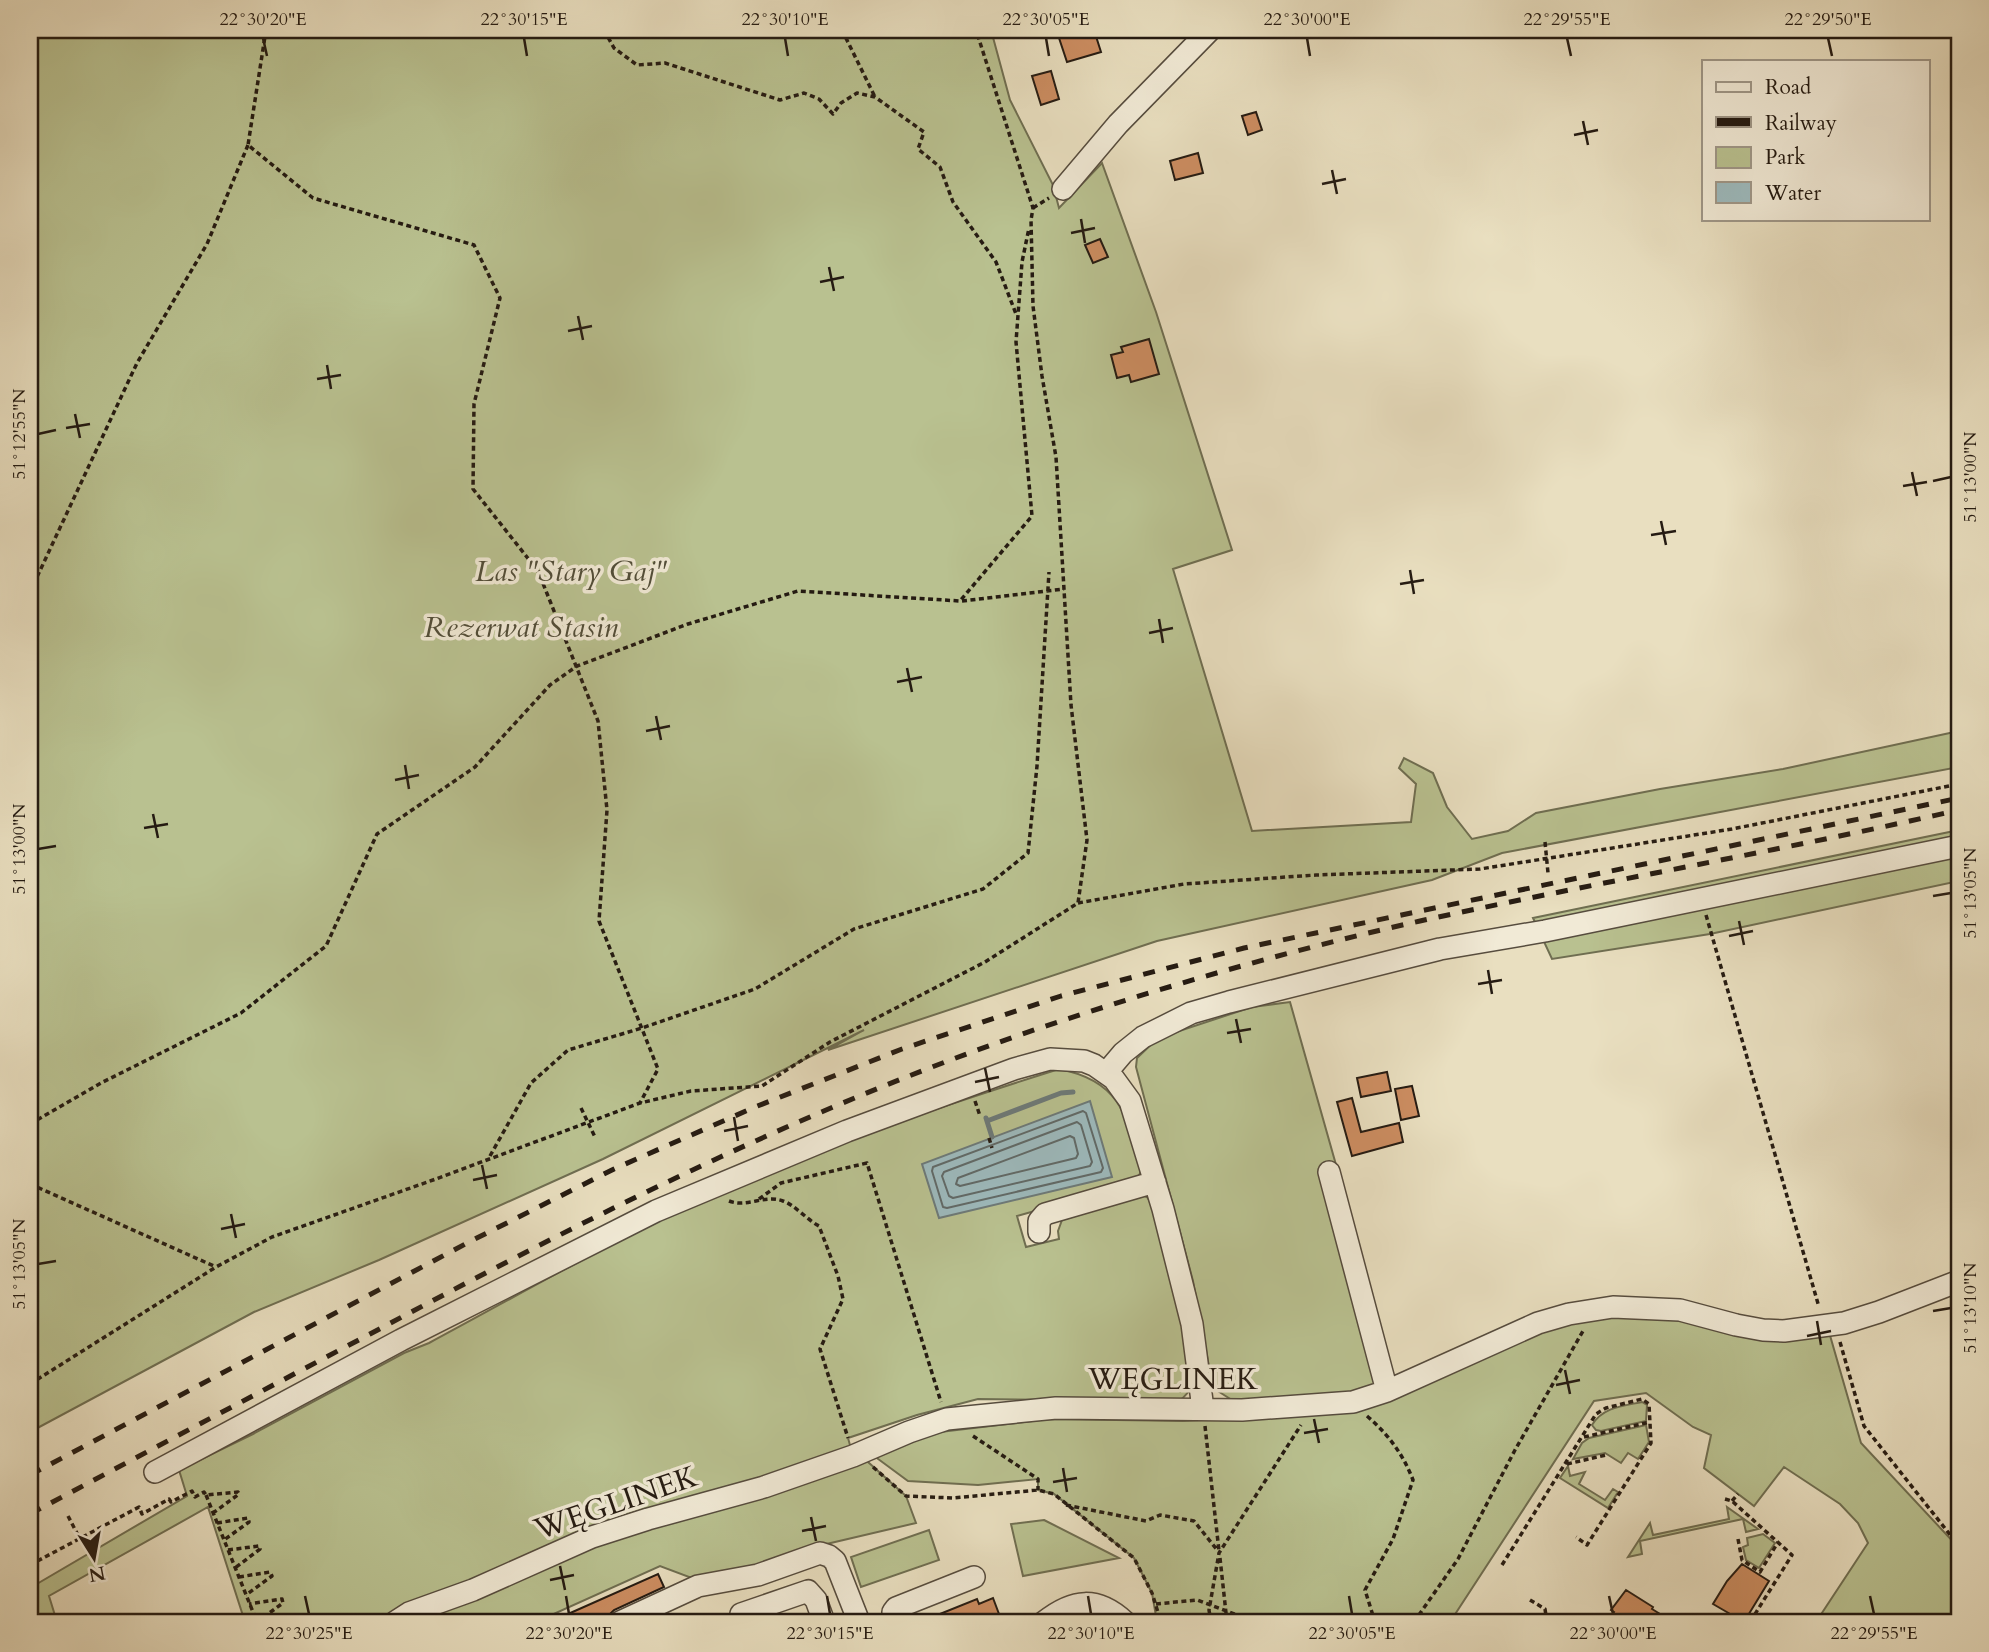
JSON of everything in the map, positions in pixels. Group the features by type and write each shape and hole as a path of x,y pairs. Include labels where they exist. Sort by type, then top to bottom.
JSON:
{"street":[{"path":"1063,189 1118,124 1210,30"},
{"path":"1106,1073 1123,1053 1143,1037 1191,1013 1229,1002 1440,950 1959,846"},
{"path":"155,1472 401,1340 656,1212 872,1121 1050,1059 1084,1061 1114,1079 1130,1101 1155,1182 1192,1324 1203,1409"},
{"path":"1329,1172 1387,1391"},
{"path":"1039,1232 1039,1221 1045,1214 1155,1182"},
{"name":"WĘGLINEK","path":"395,1622 409,1613 473,1590 592,1537 764,1487 947,1419 1056,1408 1242,1410 1353,1402 1387,1391 1538,1323 1595,1309 1638,1307 1680,1310 1763,1330 1784,1331 1834,1324 1879,1312 1959,1281"},
{"path":"620,1622 698,1586 758,1575 820,1553 835,1561 859,1622"},
{"path":"894,1622 893,1612 896,1608 974,1577"},
{"path":"741,1614 808,1591 816,1600 824,1622"},
{"path":"1044,1622 1077,1604 1088,1603 1106,1607 1125,1622"}],"path":[{"path":"30,592 136,363 207,244 248,145 266,30"},
{"path":"604,30 614,48 637,65 665,63 780,100 804,93 818,99 833,114 841,103 857,93 875,97 924,131 918,149 940,167 953,202 996,261 1017,316"},
{"path":"842,30 875,97"},
{"path":"960,601 1032,516 1016,342 1022,262 1033,208 976,30"},
{"path":"248,145 313,198 474,246 500,298 474,404 473,489 538,571 598,721 607,810 599,921 658,1069 640,1102"},
{"path":"1031,220 1033,306 1056,457 1071,705 1087,840 1078,903"},
{"path":"488,1158 531,1083 568,1050 755,989 854,929 983,889 1028,853 1039,740 1049,572"},
{"path":"30,1124 101,1083 241,1013 326,946 377,834 475,767 550,685 578,666 688,624 798,591 960,601 1064,589"},
{"path":"30,1384 216,1267 272,1237 640,1102 691,1091 762,1086 830,1042 985,962 1078,903 1184,884 1317,875 1480,869 1732,829 1959,784"},
{"path":"1545,842 1548,873"},
{"path":"1702,899 1822,1317 1834,1324 1849,1367 1864,1426 1959,1546"},
{"path":"973,1096 980,1116"},
{"path":"581,1108 595,1137"},
{"path":"989,1139 992,1148"},
{"path":"759,1199 781,1183 867,1163 947,1419 1038,1479 1038,1490"},
{"path":"30,1184 216,1267"},
{"path":"718,1184 722,1195 730,1203 775,1199 792,1205 806,1219 819,1226 829,1248 843,1299 820,1349 856,1455 906,1496 953,1498 1038,1490 1054,1494 1134,1558 1161,1622"},
{"path":"1414,1622 1458,1559 1515,1450 1595,1309"},
{"path":"1502,1565 1596,1414 1606,1408 1642,1399 1649,1404 1651,1443 1587,1545 1576,1537"},
{"path":"1353,1402 1387,1433 1408,1465 1413,1480 1393,1539 1365,1590 1375,1622"},
{"path":"1211,1622 1210,1604 1219,1553 1314,1406"},
{"path":"1203,1409 1227,1622"},
{"path":"1582,1438 1650,1422"},
{"path":"1566,1464 1606,1455"},
{"path":"30,1565 139,1507 142,1514 169,1499 171,1502 191,1491 195,1497 204,1492 205,1495 238,1492 239,1494 213,1513"},
{"path":"1732,1501 1738,1494"},
{"path":"205,1495 257,1622 283,1603 282,1600 250,1604"},
{"path":"1725,1499 1732,1501 1792,1555 1751,1622"},
{"path":"1066,1505 1146,1521 1160,1515 1194,1521 1219,1553"},
{"path":"68,1516 80,1539"},
{"path":"217,1523 248,1518 249,1522 224,1540"},
{"path":"1738,1539 1742,1560 1760,1572 1778,1542"},
{"path":"228,1549 259,1546 260,1549 235,1568"},
{"path":"239,1577 270,1572 272,1576 246,1595"},
{"path":"1155,1604 1197,1600 1245,1618"},
{"path":"1530,1600 1545,1609 1547,1622"},
{"path":"1718,1622 1722,1616 1732,1622"}],"green space":[{"name":"Rezerwat Stasin","path":"30,30 991,30 1010,100 1053,185 1059,208 1102,163 1156,312 1232,550 1173,569 1252,831 1411,822 1416,784 1399,768 1404,758 1433,773 1447,807 1472,839 1508,831 1536,813 1783,769 1959,731 1959,767 1502,853 1432,880 1157,941 828,1050 864,1030 603,1159 379,1260 254,1312 30,1432"},
{"path":"1959,830 1959,881 1710,934 1552,959 1533,918"},
{"path":"1290,1002 1342,1186 1385,1385 1342,1399 1232,1400 1213,1388 1193,1281 1136,1067 1137,1058 1158,1038 1252,1007"},
{"path":"1059,1069 1096,1082 1109,1092 1126,1118 1141,1171 1138,1178 1116,1188 1017,1216 1026,1247 1059,1239 1058,1231 1062,1220 1143,1195 1148,1198 1154,1211 1191,1363 1190,1389 1179,1401 978,1399 917,1415 848,1438 853,1456 859,1454 906,1496 916,1523 818,1546 755,1568 697,1580 660,1566 536,1622 245,1622 208,1507 49,1596 57,1622 30,1622 30,1588 187,1496 179,1470 253,1434 404,1353 429,1343 583,1259 723,1190 865,1134"},
{"path":"1634,1312 1829,1332 1861,1443 1959,1548 1959,1622 1816,1622 1868,1543 1858,1523 1840,1504 1784,1467 1754,1506 1704,1468 1711,1435 1693,1427 1646,1393 1594,1401 1450,1622 1157,1622 1152,1593 1134,1558 1054,1494 1038,1490 1038,1479 978,1485 908,1481 870,1453 940,1432 1049,1419 1183,1421 1343,1413 1554,1326"},
{"path":"1642,1402 1647,1405 1646,1421 1601,1431 1592,1425 1608,1411"},
{"path":"1646,1425 1649,1442 1638,1459 1628,1453 1621,1463 1605,1453 1573,1459 1582,1443 1589,1438"},
{"path":"1568,1466 1570,1476 1585,1472 1579,1484 1605,1500 1613,1489 1618,1492 1608,1508 1560,1478"},
{"path":"1727,1507 1758,1529 1746,1532 1743,1519 1640,1541 1642,1554 1628,1557 1650,1523 1653,1535 1729,1519"},
{"path":"1044,1520 1119,1558 1023,1576 1011,1524"},
{"path":"929,1530 939,1560 861,1587 851,1557"},
{"path":"1763,1534 1775,1543 1759,1568 1746,1560 1743,1547 1748,1545 1747,1538"}],"water":[{"path":"1090,1101 1112,1177 939,1218 922,1164"}],"building":[{"path":"1074,30 1094,30 1101,52 1067,62 1058,35"},
{"path":"1051,71 1059,99 1041,105 1032,76"},
{"path":"1256,112 1262,130 1248,135 1242,116"},
{"path":"1198,153 1203,173 1175,180 1170,161"},
{"path":"1100,239 1108,257 1093,263 1085,245"},
{"path":"1149,339 1159,374 1131,382 1129,375 1117,378 1111,355 1123,352 1121,347"},
{"path":"1387,1072 1391,1091 1361,1097 1357,1078"},
{"path":"1412,1086 1419,1116 1401,1120 1395,1089"},
{"path":"1352,1098 1361,1132 1399,1123 1403,1142 1352,1156 1337,1102"},
{"path":"1742,1564 1769,1581 1744,1622 1713,1604 1727,1581"},
{"path":"658,1574 664,1587 614,1610 607,1622 550,1622"},
{"path":"1626,1590 1673,1622 1608,1622 1614,1612 1611,1610"},
{"path":"993,1598 1002,1622 920,1622 977,1599 979,1604"}],"waterway":[{"path":"987,1121 1061,1093 1073,1092"},
{"path":"986,1118 992,1137"}],"railway":[{"path":"30,1475 471,1241 614,1169 755,1107 902,1049 1061,996 1244,948 1959,798"},
{"path":"30,1514 533,1248 616,1207 782,1129 953,1059 1134,998 1324,944 1420,921 1959,810"}],"park label":[{"name":"Las \"Stary Gaj\"","path":"571,571"}]}
